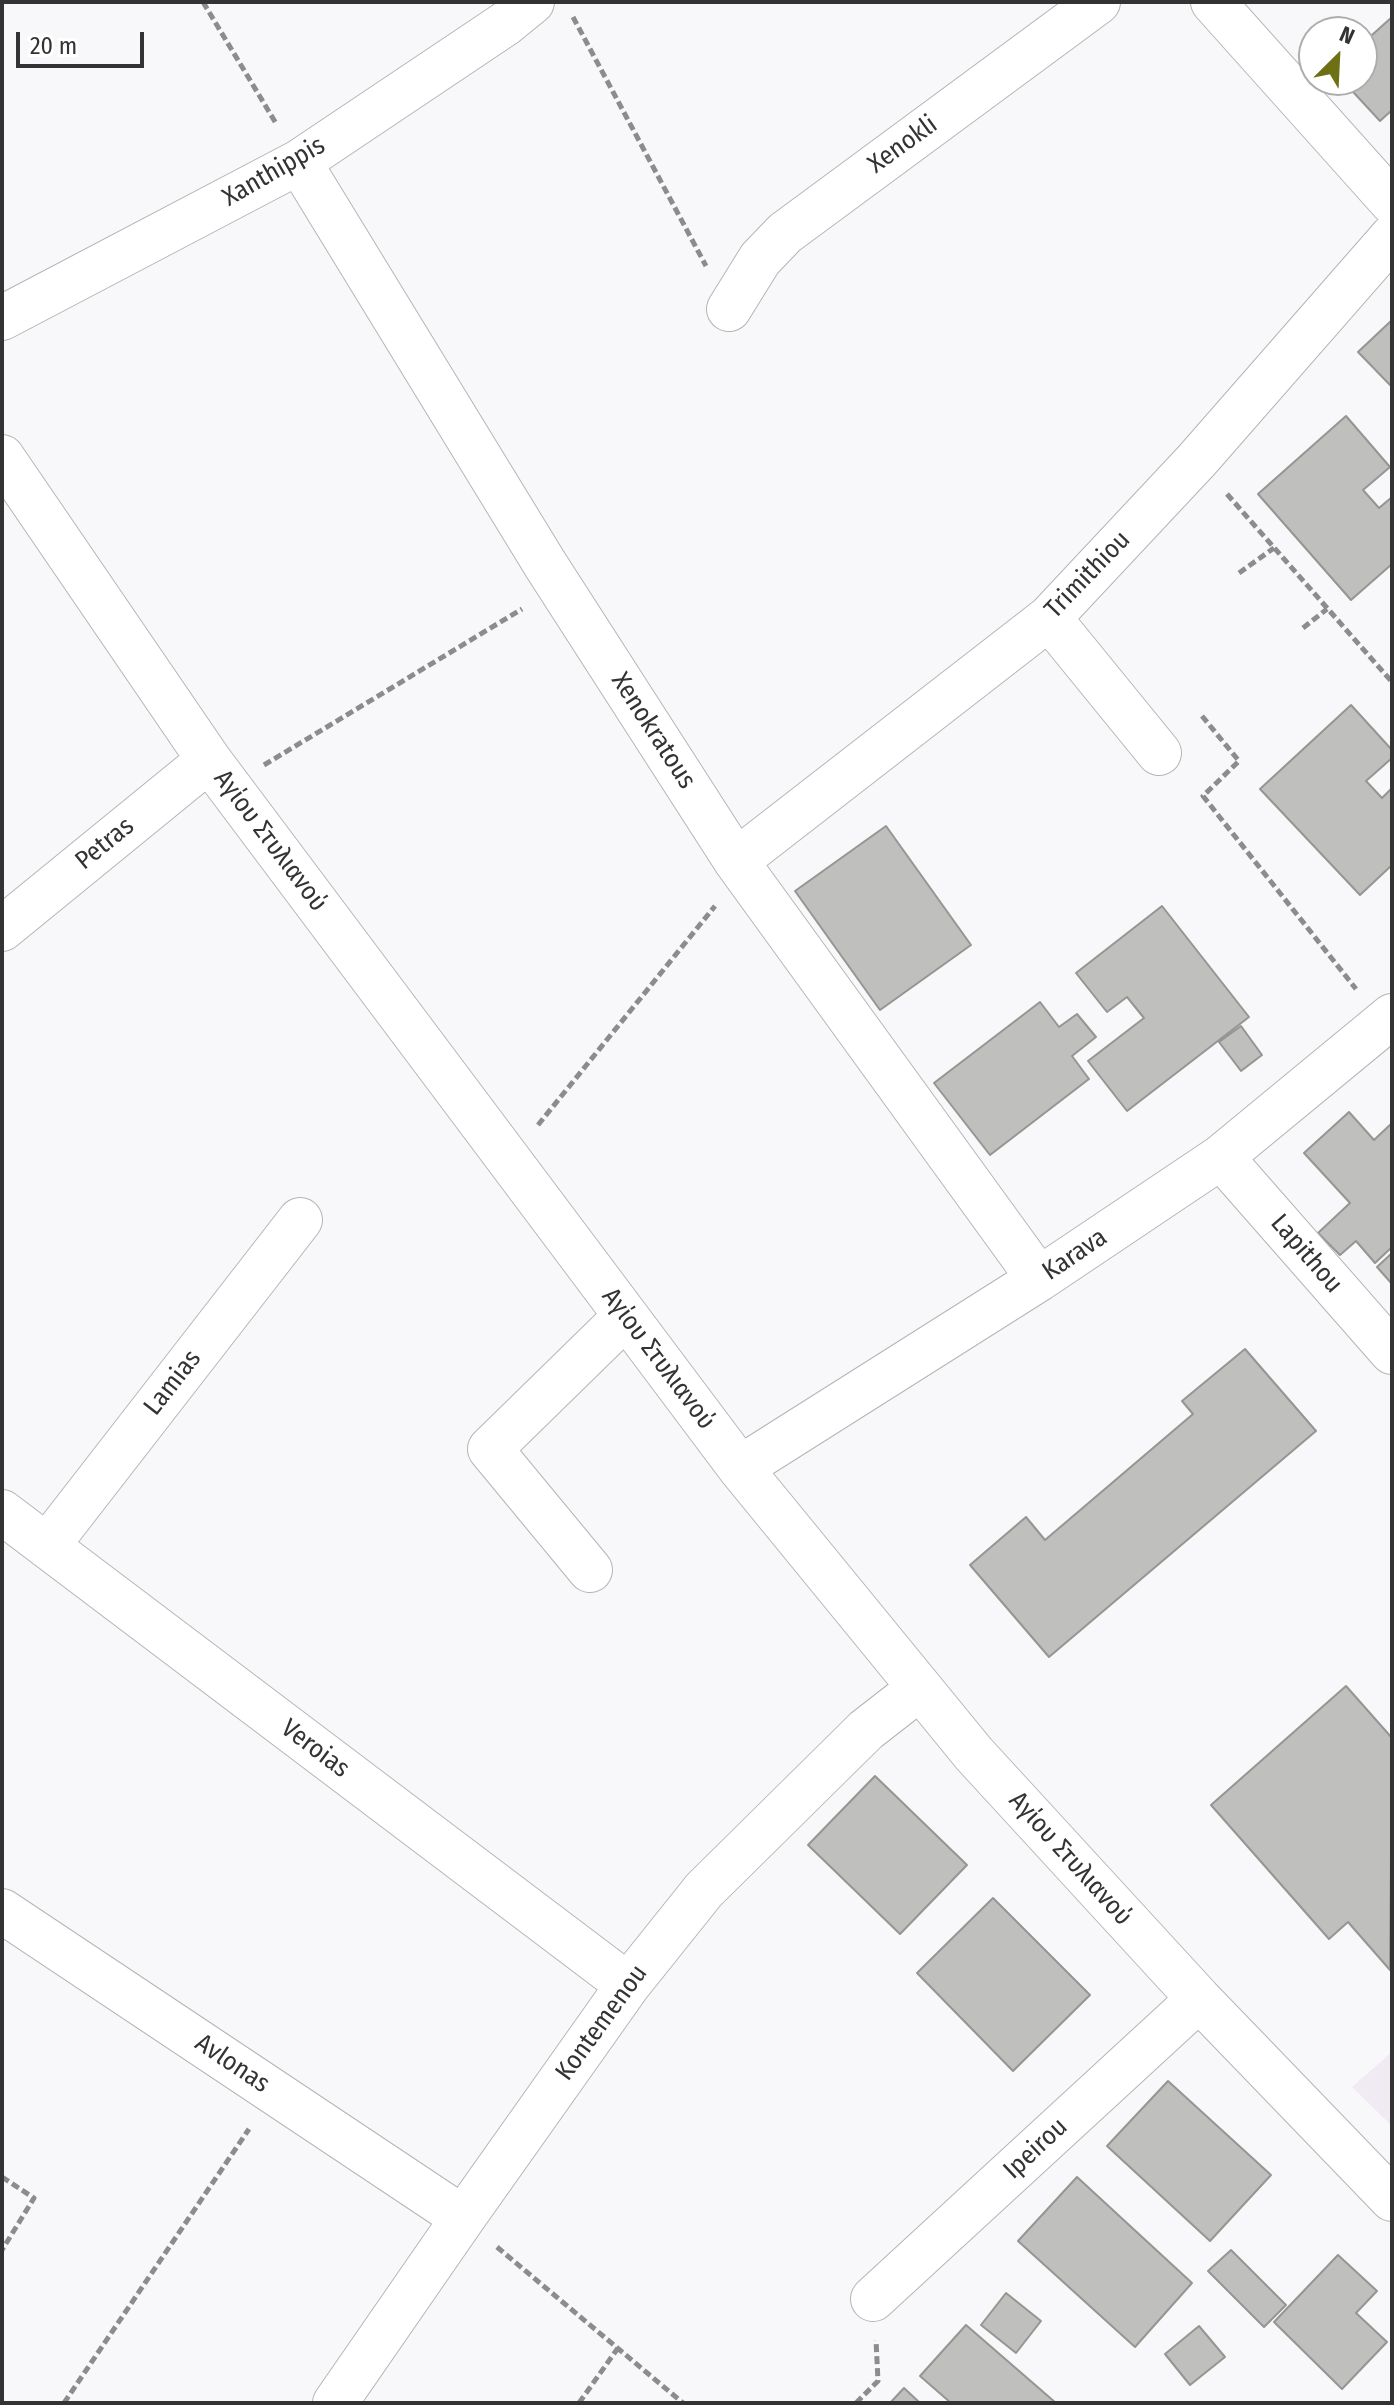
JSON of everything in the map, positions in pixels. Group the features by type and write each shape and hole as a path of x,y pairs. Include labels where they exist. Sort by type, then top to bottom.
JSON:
{"street":[{"name":"Xanthippis","path":"2,318 299,162 505,24 532,2"},
{"name":"Xenokli","path":"729,309 760,259 785,233 1098,2"},
{"path":"1213,2 1392,202"},
{"name":"Xenokratous","path":"299,162 560,586 740,866 1039,1279"},
{"name":"Trimithiou","path":"740,866 1049,618 1197,460 1392,237"},
{"name":"Αγίου Στυλιανού","path":"2,457 219,773 740,1468 974,1754 1199,1999 1392,2199"},
{"path":"1049,618 1159,753"},
{"name":"Petras","path":"2,929 219,773"},
{"name":"Karava","path":"740,1468 1039,1279 1221,1157 1388,1019"},
{"name":"Lapithou","path":"1221,1157 1392,1352"},
{"name":"Lamias","path":"47,1546 300,1220"},
{"path":"590,1570 490,1449 626,1316"},
{"name":"Veroias","path":"2,1512 628,1985"},
{"name":"Kontemenou","path":"335,2403 628,1985 704,1890 866,1730 920,1688"},
{"name":"Avlonas","path":"2,1911 463,2218"},
{"name":"Ipeirou","path":"873,2299 1199,1999"}],"path":[{"path":"203,2 299,162"},
{"path":"573,16 729,309"},
{"path":"1197,460 1392,682"},
{"path":"1239,573 1274,548"},
{"path":"219,773 560,586"},
{"path":"1303,628 1327,609"},
{"path":"1202,716 1239,761 1203,796 1388,1019"},
{"path":"509,1161 740,866"},
{"path":"64,2403 274,2092"},
{"path":"2,2177 34,2198 2,2250"},
{"path":"463,2218 683,2403"},
{"path":"856,2403 878,2381 873,2299"},
{"path":"579,2403 618,2348"}],"shaded area":[{"path":"1392,2052 1392,2126 1352,2087"}],"building":[{"path":"1392,17 1392,110 1380,121 1357,96 1378,96 1378,30"},
{"path":"1392,320 1392,387 1358,352"},
{"path":"1346,416 1390,467 1363,490 1379,508 1392,497 1392,564 1351,600 1258,494"},
{"path":"1351,705 1392,750 1392,758 1366,781 1382,798 1392,788 1392,865 1360,895 1260,789"},
{"path":"886,826 971,945 880,1010 795,891"},
{"path":"1162,906 1249,1017 1127,1111 1088,1061 1144,1018 1127,997 1107,1012 1076,973"},
{"path":"1040,1002 1059,1027 1077,1014 1096,1037 1072,1056 1089,1079 990,1155 934,1083"},
{"path":"1241,1026 1262,1055 1241,1071 1219,1042"},
{"path":"1349,1112 1374,1140 1392,1123 1392,1247 1375,1263 1356,1241 1340,1255 1318,1233 1350,1203 1304,1153"},
{"path":"1392,1253 1392,1284 1377,1267"},
{"path":"1245,1349 1316,1431 1049,1657 970,1565 1026,1517 1045,1540 1193,1414 1182,1401"},
{"path":"1346,1686 1392,1738 1390,1970 1348,1922 1329,1939 1211,1805"},
{"path":"875,1776 967,1865 900,1934 808,1845"},
{"path":"993,1898 1090,1995 1013,2071 917,1973"},
{"path":"1168,2081 1271,2175 1210,2241 1107,2146"},
{"path":"1077,2177 1192,2283 1135,2347 1018,2241"},
{"path":"1231,2250 1286,2305 1264,2327 1208,2271"},
{"path":"1338,2255 1377,2291 1356,2313 1387,2342 1342,2389 1274,2322"},
{"path":"1006,2293 1041,2321 1016,2353 981,2325"},
{"path":"966,2325 1056,2403 951,2403 920,2376"},
{"path":"1199,2326 1225,2357 1190,2385 1165,2354"},
{"path":"904,2388 920,2403 890,2403"}]}
